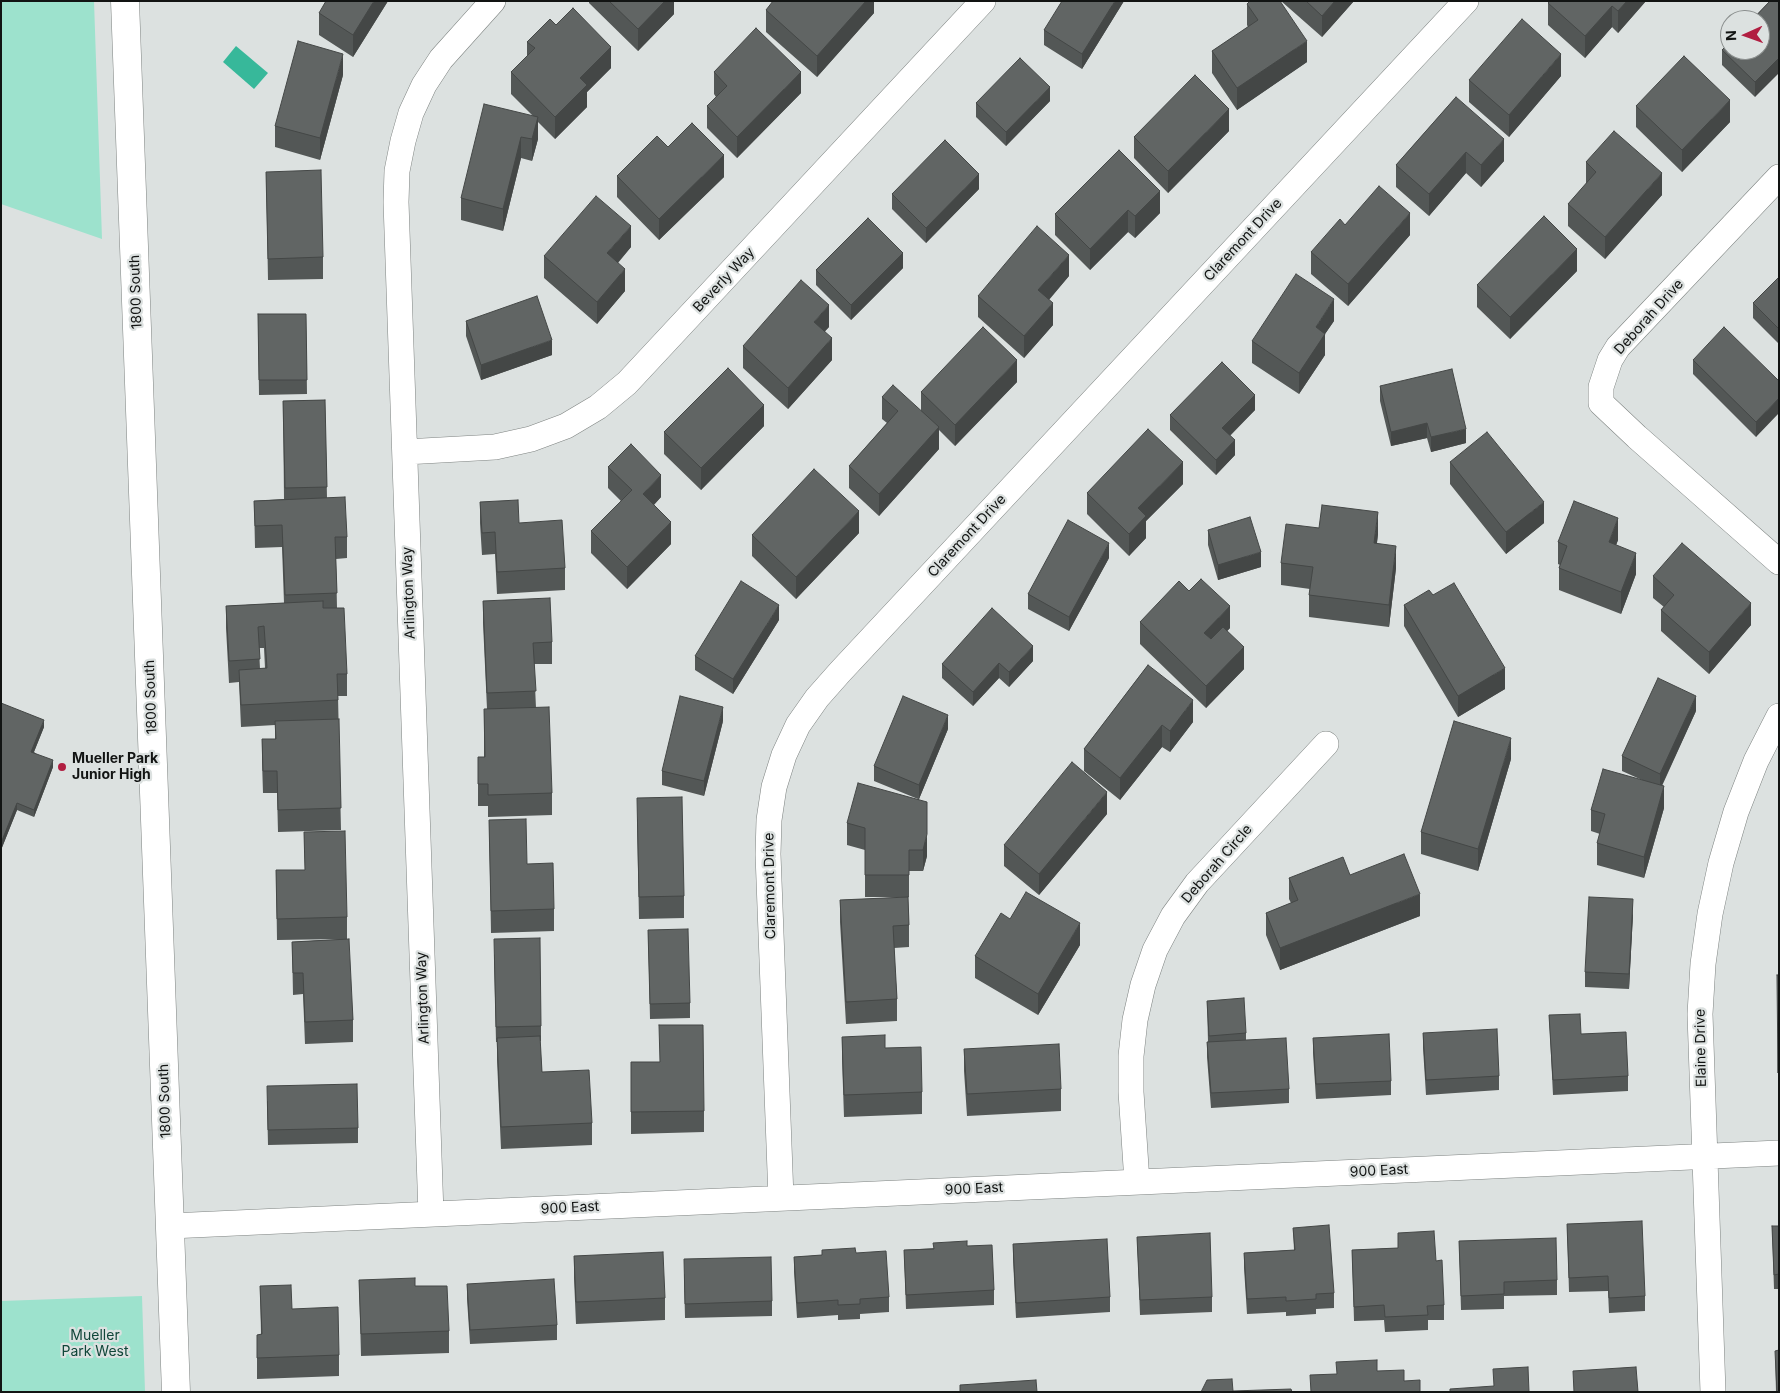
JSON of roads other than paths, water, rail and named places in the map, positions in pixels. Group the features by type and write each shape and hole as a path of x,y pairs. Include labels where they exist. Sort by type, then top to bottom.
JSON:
{"main road":[{"name":"1800 South","path":"125,1 176,1392"}],"street":[{"name":"Arlington Way","path":"431,1214 396,202 397,170 411,113 424,85 441,59 493,1"},
{"name":"Beverly Way","path":"405,452 494,447 531,439 566,426 598,407 634,376 983,1"},
{"name":"Claremont Drive","path":"781,1198 769,874 769,820 774,787 784,755 798,725 817,698 840,672 1466,1"},
{"name":"Deborah Drive","path":"1779,177 1618,347 1610,360 1600,386 1601,404 1779,562"},
{"name":"Elaine Drive","path":"1713,1392 1700,1014 1703,964 1710,914 1721,863 1736,812 1756,761 1779,716"},
{"name":"Deborah Circle","path":"1137,1182 1131,1056 1135,1020 1143,984 1156,950 1173,916 1197,883 1326,744"},
{"name":"900 East","path":"170,1226 1779,1153"}],"place":[{"name":"Mueller Park Junior High","path":"62,767"}],"park label":[{"name":"Mueller Park West","path":"95,1344"}]}
